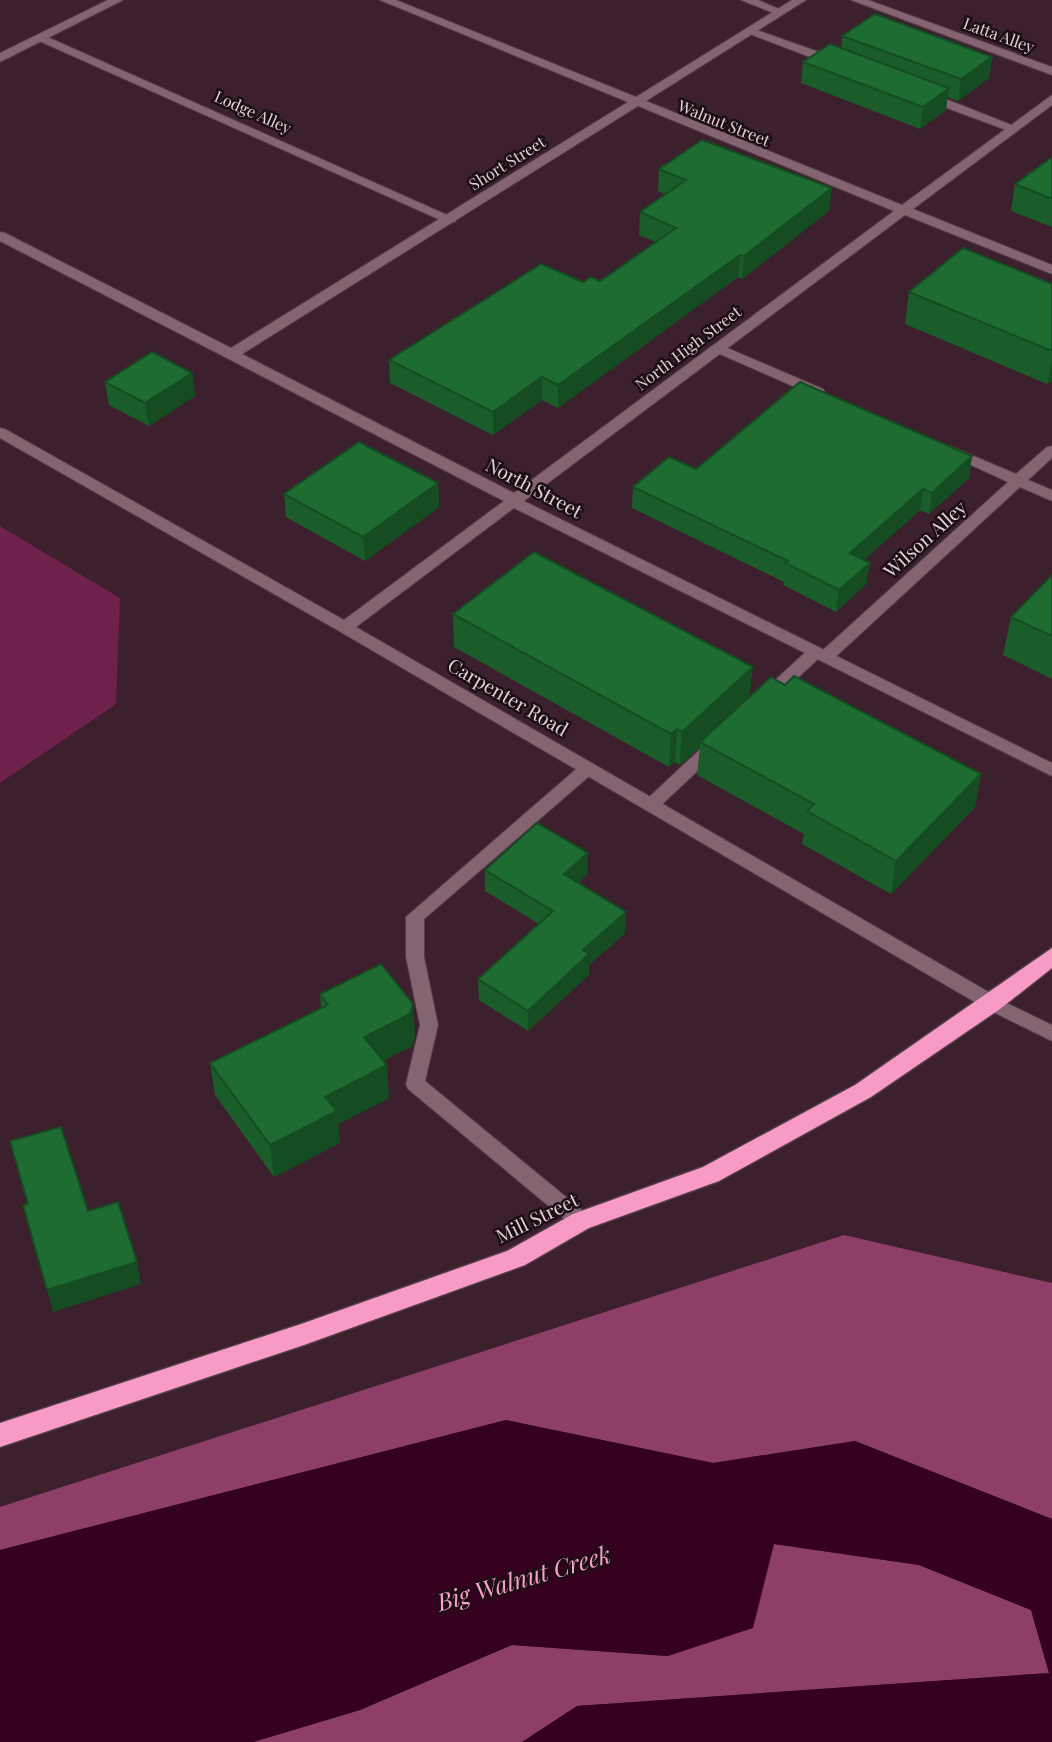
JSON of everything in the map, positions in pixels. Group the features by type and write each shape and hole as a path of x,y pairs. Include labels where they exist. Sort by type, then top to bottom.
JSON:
{"highway":[{"name":"Mill Street","path":"0,1436 279,1342 516,1258 581,1221 711,1174 863,1091 992,1003 1052,956"}],"street":[{"path":"0,58 117,0"},
{"name":"Walnut Street","path":"386,0 900,211 1052,270"},
{"path":"747,0 780,12"},
{"name":"Short Street","path":"232,354 800,0"},
{"name":"Latta Alley","path":"856,0 1052,71"},
{"path":"751,31 842,65"},
{"name":"Lodge Alley","path":"41,38 450,219"},
{"path":"908,89 1013,128"},
{"name":"North High Street","path":"345,627 1052,99"},
{"name":"North Street","path":"0,236 514,500 1052,770"},
{"path":"718,348 831,398"},
{"name":"Carpenter Road","path":"0,432 345,627 992,1003 1052,1034"},
{"path":"931,442 1052,496"},
{"name":"Wilson Alley","path":"757,706 820,655 1052,450"},
{"path":"651,805 728,733"},
{"path":"581,1221 415,1084 429,1025 415,957 415,917 587,768"}],"shaded area":[{"path":"0,526 120,598 116,704 0,783"},
{"path":"844,1235 1052,1283 1052,1519 855,1441 713,1463 506,1420 0,1550 0,1507"},
{"path":"774,1544 919,1565 1031,1610 1049,1673 577,1706 522,1742 253,1742 360,1710 512,1645 668,1656"}],"water":[{"name":"Big Walnut Creek","path":"506,1420 713,1463 855,1441 1052,1519 1052,1742 522,1742 577,1706 1049,1673 1031,1610 919,1565 774,1544 753,1628 668,1656 512,1645 360,1710 253,1742 0,1742 0,1550"}],"building":[{"path":"875,14 992,57 961,79 842,36"},
{"path":"830,44 949,88 923,107 803,62"},
{"path":"702,140 832,188 744,256 740,255 558,385 542,377 493,412 389,360 541,264 583,282 591,277 600,281 676,228 640,212 686,180 659,169"},
{"path":"1052,157 1052,199 1015,184"},
{"path":"963,248 1052,284 1052,351 909,292"},
{"path":"152,352 192,373 145,403 105,382"},
{"path":"800,382 972,456 932,493 923,489 850,553 870,563 839,590 785,563 788,561 633,487 669,457 696,469"},
{"path":"359,442 438,483 363,537 284,494"},
{"path":"534,552 753,667 682,732 677,729 671,734 453,614"},
{"path":"1052,575 1052,636 1011,617"},
{"path":"794,676 981,774 896,861 807,811 814,804 700,742 771,677 785,685"},
{"path":"537,823 588,853 564,874 626,912 583,950 589,954 528,1011 478,979 553,911 485,870"},
{"path":"381,964 413,1004 410,1014 364,1037 387,1065 325,1097 337,1111 270,1145 210,1063 328,1005 320,994"},
{"path":"61,1127 88,1211 118,1202 137,1262 47,1290 23,1205 28,1204 10,1141"}]}
